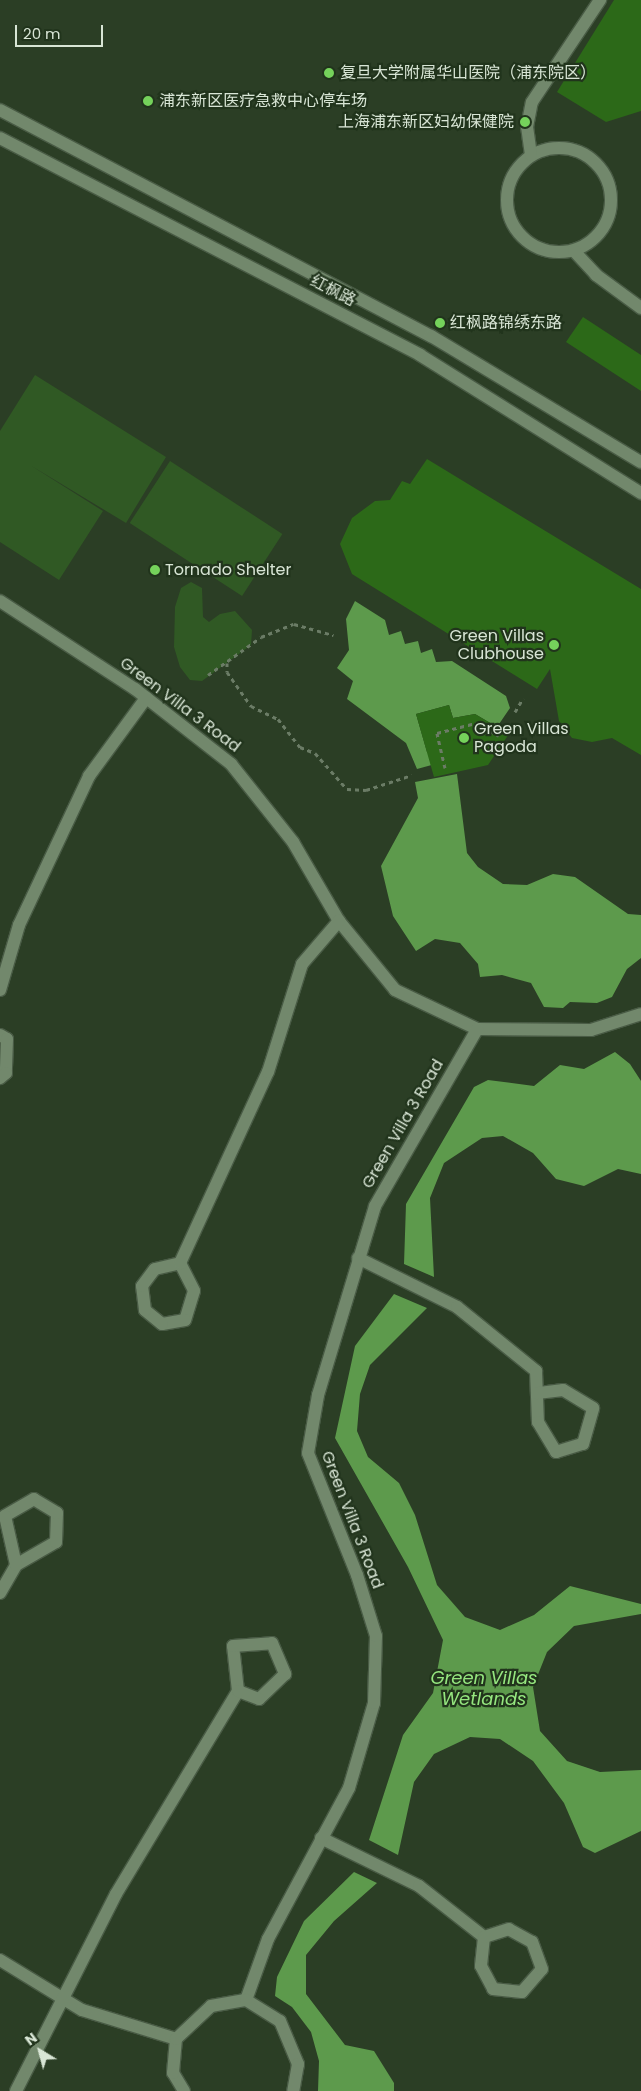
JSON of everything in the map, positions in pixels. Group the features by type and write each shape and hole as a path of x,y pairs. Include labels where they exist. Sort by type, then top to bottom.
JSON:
{"street":[{"path":"531,155 527,127 532,102 600,0"},
{"name":"红枫路","path":"0,110 431,336 641,462"},
{"name":"红枫路","path":"0,138 420,355 641,493"},
{"path":"548,148 583,152 607,178 611,196 602,230 574,250 557,253 526,241 508,213 510,180 531,155 548,148"},
{"path":"574,250 596,275 641,308"},
{"name":"Green Villa 3 Road","path":"0,601 146,698 231,764 293,842 338,921 396,990 477,1029 592,1030 641,1014"},
{"path":"0,990 19,926 89,776 146,698"},
{"path":"180,1263 268,1072 302,964 338,921"},
{"name":"Green Villa 3 Road","path":"246,2000 268,1939 349,1788 374,1703 376,1636 357,1575 308,1453 330,1349 375,1206 477,1029"},
{"path":"0,1035 7,1039 6,1072 0,1078"},
{"path":"358,1258 457,1307 536,1371 538,1422 556,1452 583,1444 593,1408 563,1390 537,1393"},
{"path":"180,1263 194,1291 185,1320 162,1324 145,1310 142,1286 155,1269 180,1263"},
{"path":"0,1593 16,1565 56,1542 57,1513 34,1499 5,1516 16,1565"},
{"path":"16,2091 65,2000 116,1894 238,1691 233,1646 272,1643 285,1674 259,1699 238,1691"},
{"path":"321,1838 419,1886 484,1937"},
{"path":"509,1929 532,1942 542,1969 522,1992 493,1989 481,1966 484,1937 509,1929"},
{"path":"0,1960 82,2010 176,2039"},
{"path":"184,2091 172,2074 176,2039 210,2006 246,2000 280,2021 298,2064 293,2091"}],"path":[{"path":"208,675 261,637 294,624 334,634"},
{"path":"227,663 228,672 251,706 278,719 300,747 315,753 347,789 374,789 412,776"},
{"path":"515,712 524,698"},
{"path":"445,768 437,733 476,722 498,736"}],"shaded area":[{"path":"35,375 166,457 126,523 30,465 103,511 59,580 0,542 0,431"},
{"path":"170,461 282,534 242,596 130,523"},
{"path":"191,582 202,588 203,617 209,622 220,614 235,611 252,630 251,645 202,681 190,680 180,667 174,647 175,607 181,588"}],"water":[{"path":"355,601 385,620 389,635 401,631 405,644 418,641 421,653 432,649 436,662 452,661 506,696 510,708 497,727 475,714 453,718 449,705 416,714 427,752 439,763 417,769 406,743 347,699 353,681 337,668 349,650 346,619"},
{"path":"457,774 467,853 478,867 503,884 527,885 553,874 575,877 628,914 641,915 641,958 627,969 612,997 597,1003 570,1002 563,1008 544,1007 531,983 502,975 480,977 478,964 460,943 435,939 416,951 393,916 381,866 418,798 415,782"},
{"path":"615,1052 630,1064 641,1081 641,1174 618,1169 584,1186 556,1179 533,1153 503,1136 482,1138 444,1163 430,1198 434,1277 404,1264 406,1204 474,1087 488,1080 534,1086 560,1065 584,1069"},
{"name":"Green Villas Wetlands","path":"394,1294 427,1308 370,1365 360,1394 357,1431 368,1457 399,1483 415,1515 437,1585 465,1617 500,1630 534,1615 570,1586 641,1604 641,1614 574,1626 547,1652 533,1687 540,1731 567,1761 600,1772 641,1770 641,1831 595,1853 583,1847 564,1803 533,1761 500,1739 470,1737 434,1754 414,1782 398,1855 369,1840 403,1735 433,1693 443,1640 408,1567 335,1438 355,1346"},
{"path":"354,1872 377,1883 334,1921 306,1955 306,1994 345,2045 374,2051 394,2083 394,2091 318,2091 319,2061 311,2032 292,2007 275,1996 277,1977 304,1921"}],"building":[{"path":"614,0 641,0 641,111 606,122 557,92"},
{"path":"583,317 641,355 641,391 566,342"},
{"name":"Green Villas Clubhouse","path":"427,459 641,589 641,755 612,738 592,742 572,738 559,721 550,669 537,689 352,574 340,544 352,518 375,501 390,500 402,481 410,484"},
{"name":"Green Villas Pagoda","path":"449,705 453,718 475,714 509,734 488,765 434,777 416,714"}],"place":[{"name":"复旦大学附属华山医院（浦东院区）","path":"329,73"},
{"name":"浦东新区医疗急救中心停车场","path":"148,101"},
{"name":"上海浦东新区妇幼保健院","path":"525,122"},
{"name":"红枫路锦绣东路","path":"440,323"},
{"name":"Tornado Shelter","path":"155,570"},
{"name":"Green Villas Clubhouse","path":"554,645"},
{"name":"Green Villas Pagoda","path":"464,738"}]}
